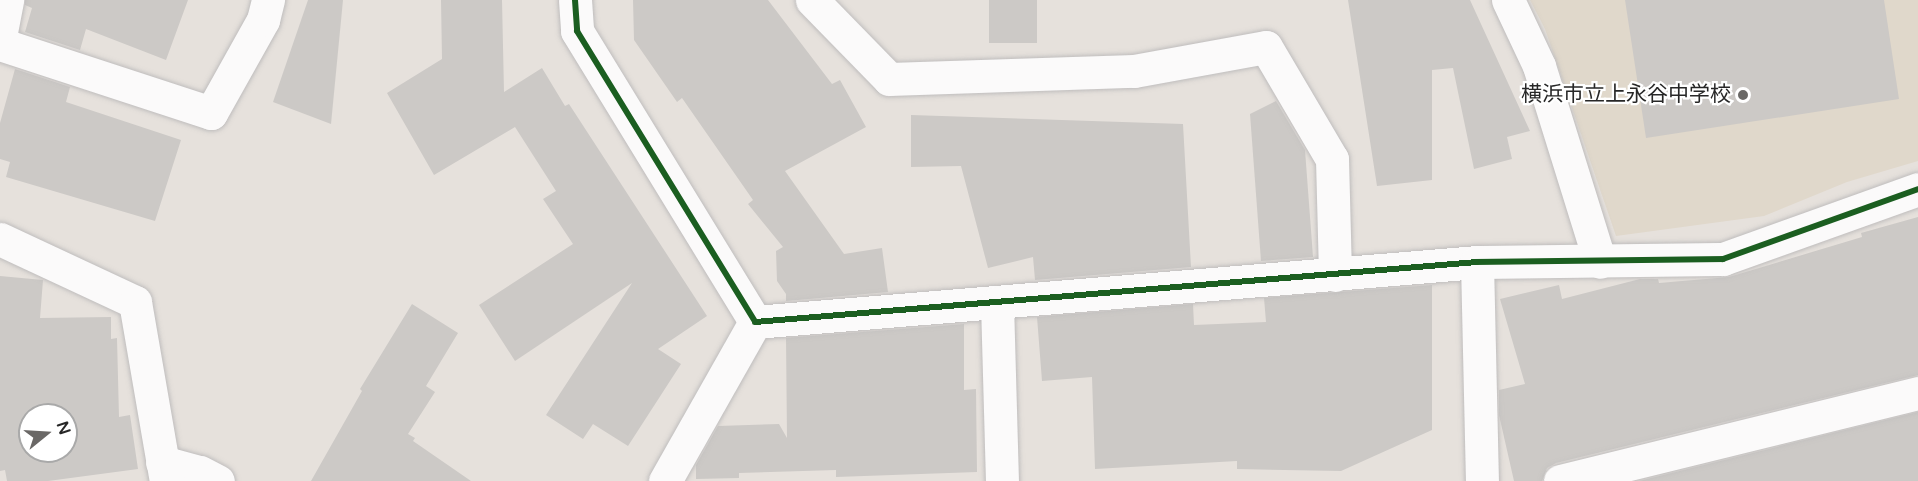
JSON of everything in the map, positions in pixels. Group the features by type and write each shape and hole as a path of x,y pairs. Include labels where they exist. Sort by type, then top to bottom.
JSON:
{"street":[{"path":"0,37 7,0"},
{"path":"0,44 211,113 263,20 268,0"},
{"path":"575,0 578,31 755,322"},
{"path":"812,0 889,79 1134,71 1266,47 1332,159 1335,275"},
{"path":"1508,0 1539,66 1600,262"},
{"path":"755,322 1477,262 1723,259 1918,189"},
{"path":"0,239 135,302 164,471 200,472 218,481"},
{"path":"1477,262 1482,481"},
{"path":"998,303 1002,481"},
{"path":"665,481 755,322"},
{"path":"1560,481 1918,393"}],"shaded area":[{"name":"横浜市立上永谷中学校","path":"1530,0 1918,0 1918,161 1847,182 1764,216 1616,236 1545,29"}],"building":[{"path":"25,0 188,0 166,60 86,29 80,50 25,32 32,8 25,5"},
{"path":"308,0 343,0 331,124 273,102"},
{"path":"441,0 502,0 504,92 542,68 565,106 569,104 707,316 658,349 681,364 628,446 593,424 583,439 546,415 632,283 515,361 479,305 573,244 543,199 556,191 515,127 434,175 387,93 442,59"},
{"path":"633,0 768,0 832,84 840,80 866,127 785,171 844,254 882,248 888,292 786,301 786,294 777,281 776,251 783,247 748,204 753,200 682,98 677,102 634,40"},
{"path":"989,0 1037,0 1037,43 989,43"},
{"path":"1348,0 1470,0 1530,131 1507,137 1512,159 1474,169 1453,68 1432,70 1432,180 1377,186"},
{"path":"1625,0 1884,0 1899,99 1646,138"},
{"path":"15,69 70,87 66,102 181,140 155,221 6,177 10,162 0,159 0,123"},
{"path":"1276,101 1305,150 1313,257 1261,261 1250,114"},
{"path":"911,115 1183,124 1191,267 1035,280 1033,257 988,268 961,166 911,167"},
{"path":"1918,217 1918,375 1556,463 1547,468 1542,481 1514,481 1499,415 1499,390 1525,384 1500,299 1559,285 1562,299 1640,279 1658,279 1659,283 1729,277 1862,237 1861,233"},
{"path":"0,276 43,280 40,318 111,317 111,339 117,338 119,417 130,415 138,469 48,481 7,481 5,470 0,471"},
{"path":"1432,285 1432,430 1341,471 1237,469 1237,461 1095,469 1092,377 1042,381 1037,317 1193,304 1194,325 1266,322 1264,298"},
{"path":"412,304 458,333 426,386 435,392 408,434 415,438 413,441 471,481 311,481 362,391 360,389"},
{"path":"964,324 964,390 976,389 977,472 836,477 836,470 739,473 739,478 696,479 696,465 718,426 779,424 787,438 786,338"},
{"path":"1918,412 1918,481 1639,481"}],"cycle path":[{"path":"575,0 577,31 755,322 1477,262 1723,259 1918,189"}],"place":[{"name":"横浜市立上永谷中学校","path":"1743,95"}]}
